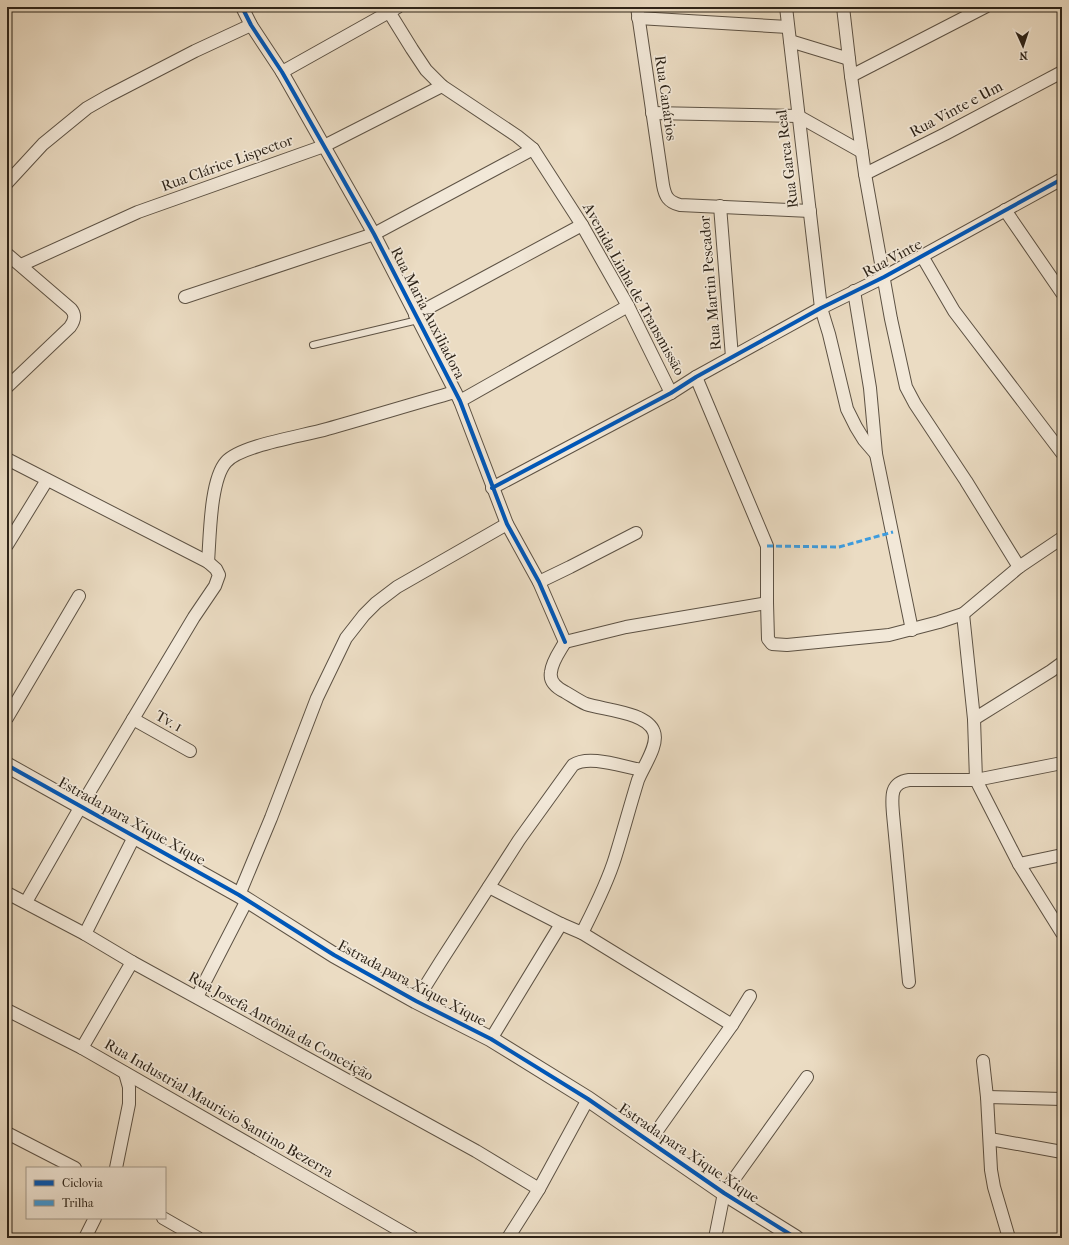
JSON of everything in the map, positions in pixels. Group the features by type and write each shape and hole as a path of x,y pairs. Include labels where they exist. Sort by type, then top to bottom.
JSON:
{"street":[{"name":"Rua Maria Auxiliadora","path":"242,7 251,25 282,72 374,234 458,397 506,524 539,582 565,642"},
{"name":"Rua Garca Real","path":"786,7 821,308 829,334 847,409 856,428 876,454"},
{"path":"843,7 865,174 906,387 915,404 966,481 1019,567"},
{"path":"851,76 985,7"},
{"path":"282,72 391,9"},
{"name":"Avenida Linha de Transmissão","path":"391,9 412,49 426,70 442,86 534,149 582,225 628,306 671,393"},
{"path":"637,12 788,26"},
{"name":"Rua Canários","path":"637,12 664,194 674,204 720,206"},
{"path":"7,183 43,144 87,108 195,51 251,25"},
{"path":"790,41 849,59"},
{"name":"Rua Vinte e Um","path":"865,174 1062,72"},
{"name":"Rua Clárice Lispector","path":"20,266 138,212 324,146 442,86"},
{"path":"652,113 798,116 862,152"},
{"path":"185,297 374,234 534,149"},
{"name":"Rua Vinte","path":"492,488 671,393 696,377 821,308 884,277 1062,178"},
{"path":"720,206 810,211"},
{"name":"Rua Martin Pescador","path":"720,206 732,357"},
{"path":"1005,210 1062,293"},
{"path":"417,318 582,225"},
{"path":"7,254 74,313 74,320 70,327 7,387"},
{"path":"922,256 954,311 1062,453"},
{"path":"854,291 870,388 876,454 912,630"},
{"path":"208,562 216,488 221,469 227,461 237,454 256,446 458,397 628,306"},
{"path":"696,377 768,546 767,603 769,642 787,645 889,635 912,630 963,614 1019,567 1062,538"},
{"path":"7,459 208,562 219,572 219,578 81,806 26,902"},
{"path":"7,545 47,480"},
{"path":"197,997 243,898 271,818 317,698 346,638 364,615 376,603 397,587 506,524"},
{"path":"539,582 636,533"},
{"path":"7,718 79,596"},
{"path":"582,933 599,898 614,860 642,770 653,748 655,739 651,726 641,718 586,704 553,684 550,677 553,664 565,642 626,627 767,603"},
{"path":"963,614 974,719 976,780 1019,864 1062,933"},
{"path":"974,719 1057,670 1062,663"},
{"name":"Tv. 1","path":"133,719 190,750"},
{"path":"416,1001 440,961 519,840 573,765 584,760 594,760 642,770"},
{"path":"909,982 893,814 894,789 896,784 901,781 909,780 976,780 1062,763"},
{"name":"Estrada para Xique Xique","path":"7,765 81,806 116,828 243,898 334,955 416,1001 491,1039 588,1099 724,1193 796,1238"},
{"path":"85,934 134,837"},
{"path":"1019,864 1062,855"},
{"path":"489,887 561,924 582,933 732,1025"},
{"name":"Rua Josefa Antônia da Conceição","path":"7,893 85,934 132,962 476,1151 539,1189"},
{"path":"491,1039 561,924"},
{"path":"82,1048 132,962"},
{"path":"650,1142 732,1025 750,996"},
{"name":"Rua Industrial Mauricio Santino Bezerra","path":"9,1013 82,1048 413,1238"},
{"path":"983,1061 987,1097 991,1170 994,1187 1012,1238"},
{"path":"116,1167 129,1104 129,1087 124,1073"},
{"path":"715,1238 724,1193 807,1077"},
{"path":"987,1097 1062,1099"},
{"path":"508,1238 539,1189 588,1099"},
{"path":"7,1133 73,1167"},
{"path":"990,1139 1062,1152"},
{"path":"85,1238 94,1219"},
{"path":"165,1219 198,1238"}],"lane":[{"path":"313,345 417,318"}],"marked path":[{"path":"767,546 839,547 893,532"}],"cycle path":[{"path":"242,7 251,25 282,72 374,234 460,401 507,524 539,582 565,642"},
{"path":"492,488 671,393 696,377 821,308 884,277 1062,179"},
{"path":"7,765 239,895 334,955 416,1001 491,1039 588,1099 724,1193 796,1238"}]}
